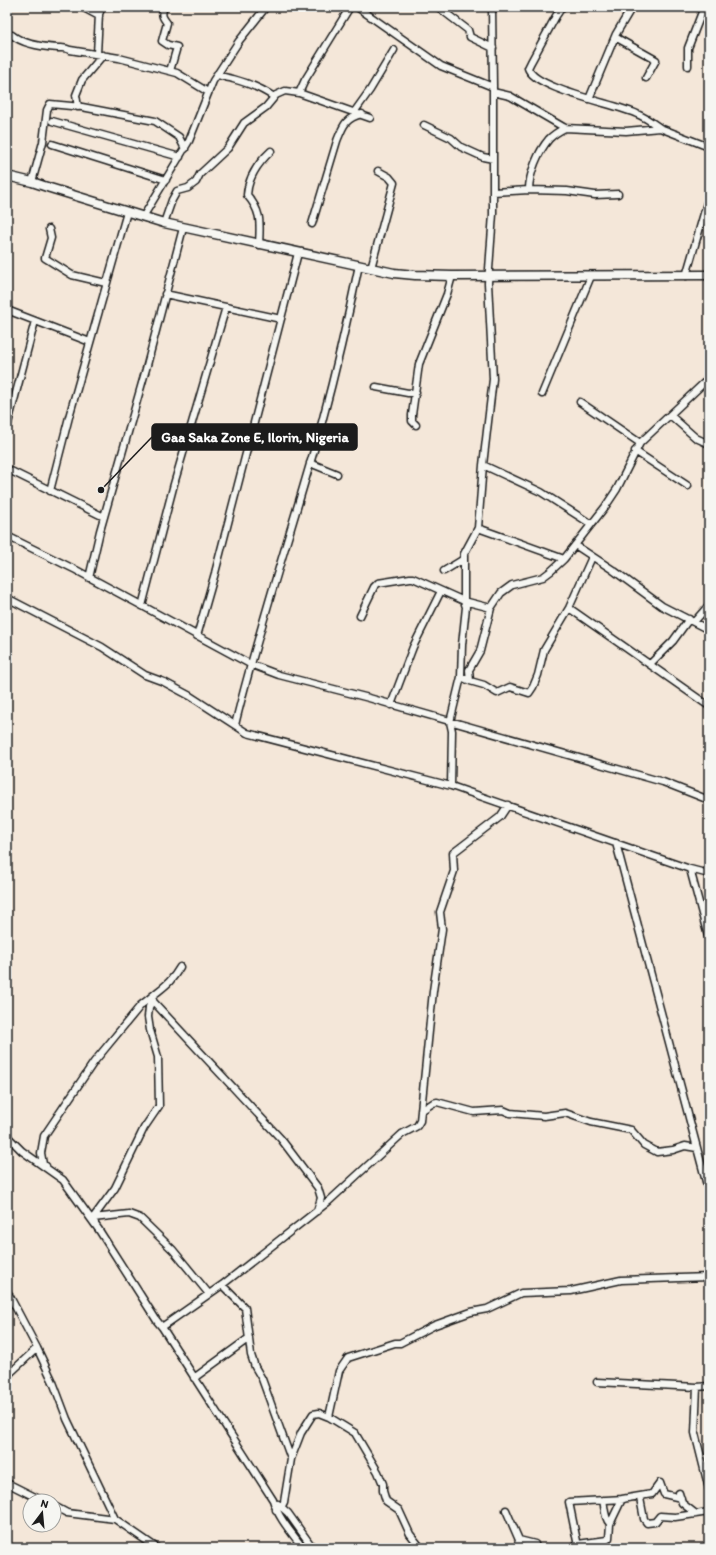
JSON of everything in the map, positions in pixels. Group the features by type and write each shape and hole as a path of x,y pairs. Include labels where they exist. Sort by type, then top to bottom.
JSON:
{"street":[{"path":"82,7 99,16"},
{"path":"78,107 76,95 82,80 100,55 99,16 102,7"},
{"path":"143,217 190,142 208,92 217,74 239,41 266,7"},
{"path":"298,93 308,74 350,7"},
{"path":"357,7 441,66 493,90 510,96 565,128 626,131 660,128"},
{"path":"438,7 468,30 470,37 493,48"},
{"path":"444,571 462,560 478,528 483,465 493,380 488,277 493,214 492,7"},
{"path":"562,7 528,68 529,72 535,78 589,99 636,113 660,128 709,147"},
{"path":"589,99 615,37 632,7"},
{"path":"688,66 688,48 704,7"},
{"path":"163,10 163,18 168,23 162,41 168,45 177,47 170,71"},
{"path":"12,35 19,40 39,45 59,48 65,47 70,50 100,55 177,73 208,92"},
{"path":"615,37 656,60 646,78"},
{"path":"355,112 394,50"},
{"path":"217,74 222,78 254,85 264,90 274,98"},
{"path":"164,223 172,200 178,191 188,188 196,182 200,174 228,148 244,123 266,107 280,92 285,91 298,93 370,118"},
{"path":"32,182 43,142 47,110 50,104 78,107 155,121 178,137 185,149"},
{"path":"312,224 332,156 342,130 353,116 362,114"},
{"path":"52,121 180,157"},
{"path":"424,125 451,138 461,147 483,157 493,159"},
{"path":"529,190 529,182 535,164 544,148 554,134 565,128"},
{"path":"52,144 166,180"},
{"path":"259,245 260,223 258,211 247,195 247,189 256,167 271,151"},
{"path":"370,268 394,182 389,176 378,171"},
{"path":"7,176 32,182 183,228 370,268 415,275 488,277 709,275"},
{"path":"493,192 568,190 595,195 618,194"},
{"path":"686,276 709,196"},
{"path":"50,491 106,283 127,212"},
{"path":"89,578 104,517 183,228"},
{"path":"49,229 51,238 45,258 72,275 106,283"},
{"path":"197,636 215,573 298,253"},
{"path":"235,725 250,664 310,463 336,367 359,265"},
{"path":"416,425 412,421 412,415 419,364 445,300 452,276"},
{"path":"542,394 591,276"},
{"path":"165,294 281,319"},
{"path":"142,606 174,484 226,307"},
{"path":"7,310 90,342"},
{"path":"7,427 35,320"},
{"path":"470,680 469,670 480,651 491,608 501,593 512,585 543,577 564,559 590,524 605,507 617,489 640,443 706,381 709,375"},
{"path":"376,386 408,393 416,392"},
{"path":"580,402 640,443"},
{"path":"670,415 696,438 709,444"},
{"path":"635,451 688,486"},
{"path":"310,463 337,474"},
{"path":"483,465 541,492 590,524"},
{"path":"7,469 104,517"},
{"path":"478,528 564,559"},
{"path":"7,536 250,664 279,675 663,782 709,800"},
{"path":"575,545 613,570 662,606 709,630"},
{"path":"451,786 452,731 450,722 461,677 462,645 466,607 464,601 464,554"},
{"path":"461,677 484,685 497,693 510,687 529,692 538,675 544,650 569,608 592,557"},
{"path":"360,616 374,587 381,582 413,578 464,601 491,608"},
{"path":"391,705 413,647 441,591"},
{"path":"7,598 102,647 145,675 164,682 190,696 247,733 451,786 690,869 709,874"},
{"path":"650,664 691,621 709,605"},
{"path":"569,608 709,706"},
{"path":"162,1327 222,1285 317,1210 402,1134 417,1126 420,1121 433,991 442,929 440,912 454,871 453,853 500,817 508,806"},
{"path":"616,843 709,1193"},
{"path":"690,869 709,940"},
{"path":"180,968 173,979 165,987 141,1005 94,1062 44,1136 41,1153 43,1164 63,1180 99,1230 273,1500 276,1510 303,1548"},
{"path":"151,999 281,1139 318,1188 321,1198 317,1210"},
{"path":"93,1218 115,1188 144,1128 159,1106 158,1057 150,1030 148,1017 148,1007 151,999"},
{"path":"421,1111 433,1103 438,1102 474,1112 503,1110 510,1113 544,1116 564,1113 591,1122 632,1130 644,1145 657,1152 673,1150 685,1146 697,1148"},
{"path":"8,1139 22,1151 63,1180"},
{"path":"93,1218 129,1214 140,1218 173,1250 209,1294"},
{"path":"93,1218 99,1230"},
{"path":"329,1417 339,1370 348,1358 395,1343 400,1343 435,1325 471,1312 487,1309 521,1293 571,1291 621,1280 709,1277"},
{"path":"222,1285 245,1308 251,1355 255,1367 262,1379 291,1460"},
{"path":"7,1291 37,1348 53,1382 67,1419 115,1519"},
{"path":"194,1378 249,1338"},
{"path":"7,1376 37,1348"},
{"path":"597,1382 697,1387 709,1386"},
{"path":"697,1387 695,1433 709,1489"},
{"path":"276,1510 282,1506 286,1495 291,1460 301,1433 312,1414 318,1413 329,1417 355,1433 378,1472 386,1501 399,1510 410,1534 421,1548"},
{"path":"622,1499 610,1524 610,1535 607,1540 578,1546 568,1502 622,1499 639,1494 652,1494 660,1482 664,1494 680,1496 682,1503 696,1514"},
{"path":"7,1483 27,1493"},
{"path":"639,1494 652,1497"},
{"path":"639,1494 644,1519 647,1523 656,1522 660,1516 675,1517 709,1512"},
{"path":"273,1500 282,1506 313,1548"},
{"path":"603,1500 605,1514 610,1524"},
{"path":"62,1510 67,1513 115,1519 157,1548"},
{"path":"506,1510 519,1540 517,1548"},
{"path":"519,1540 535,1544 536,1548"}],"place":[{"name":"Gaa Saka Zone E, Ilorin, Nigeria","path":"101,490"}]}
